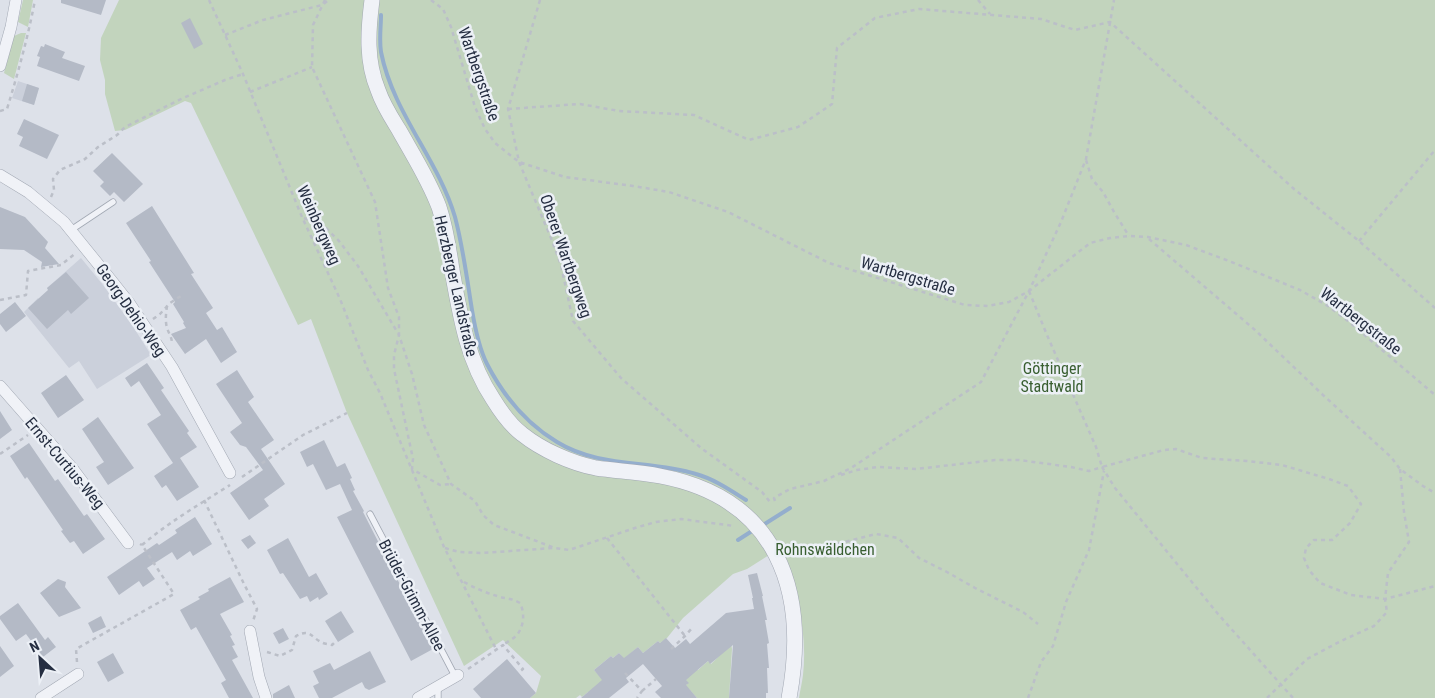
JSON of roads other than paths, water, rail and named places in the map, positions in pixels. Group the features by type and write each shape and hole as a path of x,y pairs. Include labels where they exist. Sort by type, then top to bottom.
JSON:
{"street":[{"path":"0,66 11,27 16,0"},
{"name":"Herzberger Landstraße","path":"372,0 368,32 370,60 377,88 385,108 427,180 439,208 446,233 469,350 483,384 498,408 521,433 555,455 594,467 660,476 692,484 733,505 753,522 772,548 780,564 791,603 795,638 794,671 789,698"},
{"name":"Georg-Dehio-Weg","path":"0,175 28,192 64,222 130,304 172,367 235,478"},
{"name":"Ernst-Curtius-Weg","path":"0,386 73,469 128,542"},
{"path":"250,631 259,677 266,698"},
{"path":"41,698 78,674"},
{"path":"418,698 438,693 456,676"}],"lane":[{"path":"71,230 113,202"},
{"name":"Brüder-Grimm-Allee","path":"370,514 456,676"}],"waterway":[{"path":"381,15 380,47 387,74 405,116 438,175 455,217 465,263 473,317 480,345 493,376 508,398 536,427 557,442 573,450 607,460 661,467 703,476 746,500"},
{"path":"763,525 790,508"},
{"path":"738,540 752,531"}],"park label":[{"name":"Göttinger Stadtwald","path":"1052,377"},
{"name":"Rohnswäldchen","path":"825,549"}]}
